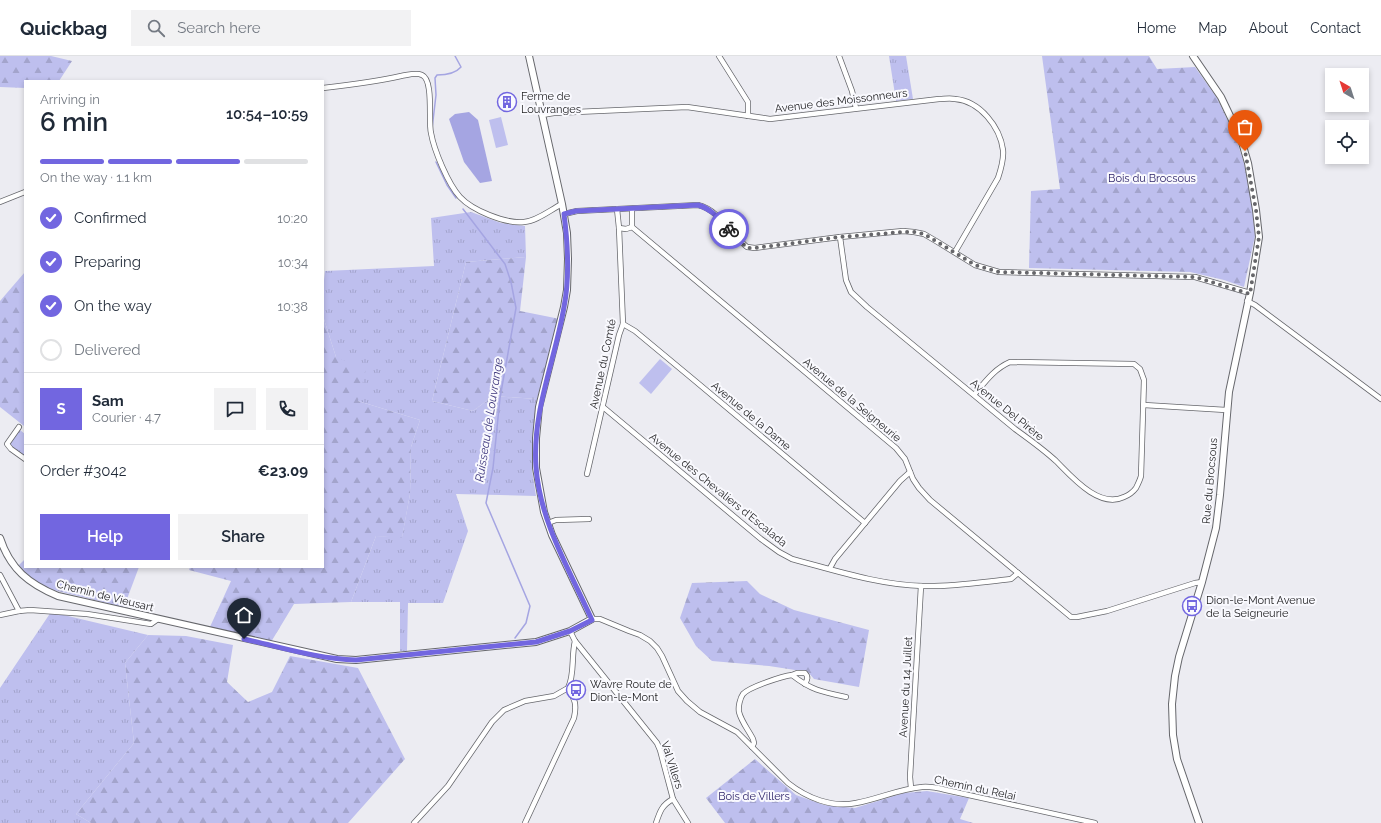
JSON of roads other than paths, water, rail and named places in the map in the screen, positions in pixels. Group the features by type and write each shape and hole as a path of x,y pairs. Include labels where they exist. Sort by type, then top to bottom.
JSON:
{"street":[{"path":"529,56 564,214 567,233 568,260 567,290 560,329 539,407 536,438 536,468 541,498 552,535 592,620"},
{"path":"720,56 748,102 748,116"},
{"path":"839,56 852,91 856,108"},
{"name":"Rue du Brocsous","path":"1193,56 1221,97 1242,139 1248,163 1259,237 1250,294 1247,301 1228,392 1220,501 1216,528 1202,582 1179,657 1172,704 1173,735 1177,759 1199,823"},
{"path":"324,88 365,83 410,74 421,74 425,76 429,89 430,132 450,180 460,197 485,213 501,219 519,222 531,221 562,204"},
{"name":"Avenue des Moissonneurs","path":"542,115 561,112 687,107 770,119 856,108 956,98 966,101 986,115 995,126 1003,151 1002,165 998,178 955,252"},
{"path":"0,202 24,192"},
{"path":"564,214 576,211 698,205 706,207 714,213 747,248 840,237 914,232 924,234 975,265 999,272 1195,277 1250,294"},
{"name":"Avenue du Comté","path":"587,474 623,324 617,209"},
{"path":"619,228 626,229 632,227 632,209"},
{"name":"Avenue de la Seigneurie","path":"632,227 896,448 905,459 919,488 930,500 1071,617 1107,611 1194,583 1202,582"},
{"name":"Avenue Del Pirère","path":"840,237 846,280 851,292 974,395 1015,429 1056,461 1065,471 1095,495 1113,501 1128,495 1136,488 1141,476 1144,380 1140,369 1134,364 1010,362 996,370 974,395"},
{"path":"1247,301 1255,305 1381,399"},
{"name":"Avenue de la Dame","path":"623,324 635,331 865,523"},
{"path":"1144,405 1226,410"},
{"name":"Avenue des Chevaliers d'Escalada","path":"603,407 779,552 792,559 888,582 921,586 937,586 1011,579 1018,573"},
{"path":"19,427 7,444 24,459"},
{"path":"830,568 835,559 900,481 910,472"},
{"path":"548,523 556,520 589,519"},
{"name":"Chemin de Vieusart","path":"0,539 8,556 24,577 43,590 58,596 337,659 356,660 526,644 548,639 570,631 592,620"},
{"path":"0,575 20,611"},
{"name":"Avenue du 14 Juillet","path":"911,788 910,777 921,586"},
{"name":"Chemin de Vieusart","path":"0,615 30,610 87,614 151,624 158,619"},
{"name":"Chemin du Relai","path":"592,620 600,620 640,635 650,641 662,656 678,691 687,702 700,712 737,732 797,790 822,802 842,805 854,804 911,788 923,787 946,790 1095,823"},
{"name":"Val Villers","path":"570,631 575,641 652,736 660,750 673,799 688,823"},
{"path":"414,823 448,786 492,722 504,710 525,701 554,696 568,688 571,682 572,652 575,641"},
{"path":"752,747 754,743 753,739 740,716 739,710 743,694 765,683 797,673 805,673 807,680 805,684"},
{"path":"792,675 805,684 824,692 846,697"},
{"path":"525,823 574,718 576,708 568,688"},
{"name":"Val Villers","path":"656,823 665,803 673,799"}],"waterway":[{"name":"Ruisseau de Louvrange","path":"432,129 436,95 435,78 437,75 453,73 461,67 455,56"},
{"name":"Ruisseau de Louvrange","path":"436,162 447,185 456,198"},
{"name":"Ruisseau de Louvrange","path":"463,209 505,264 511,282 516,308 500,398 493,468 486,503 530,606 526,623 515,638"}],"place":[{"name":"Ferme de Louvranges","path":"507,102"},
{"name":"Dion-le-Mont Avenue de la Seigneurie","path":"1192,606"},
{"name":"Wavre Route de Dion-le-Mont","path":"576,690"}],"park label":[{"name":"Bois du Brocsous","path":"1152,178"},
{"name":"Bois de Villers","path":"754,796"}]}
